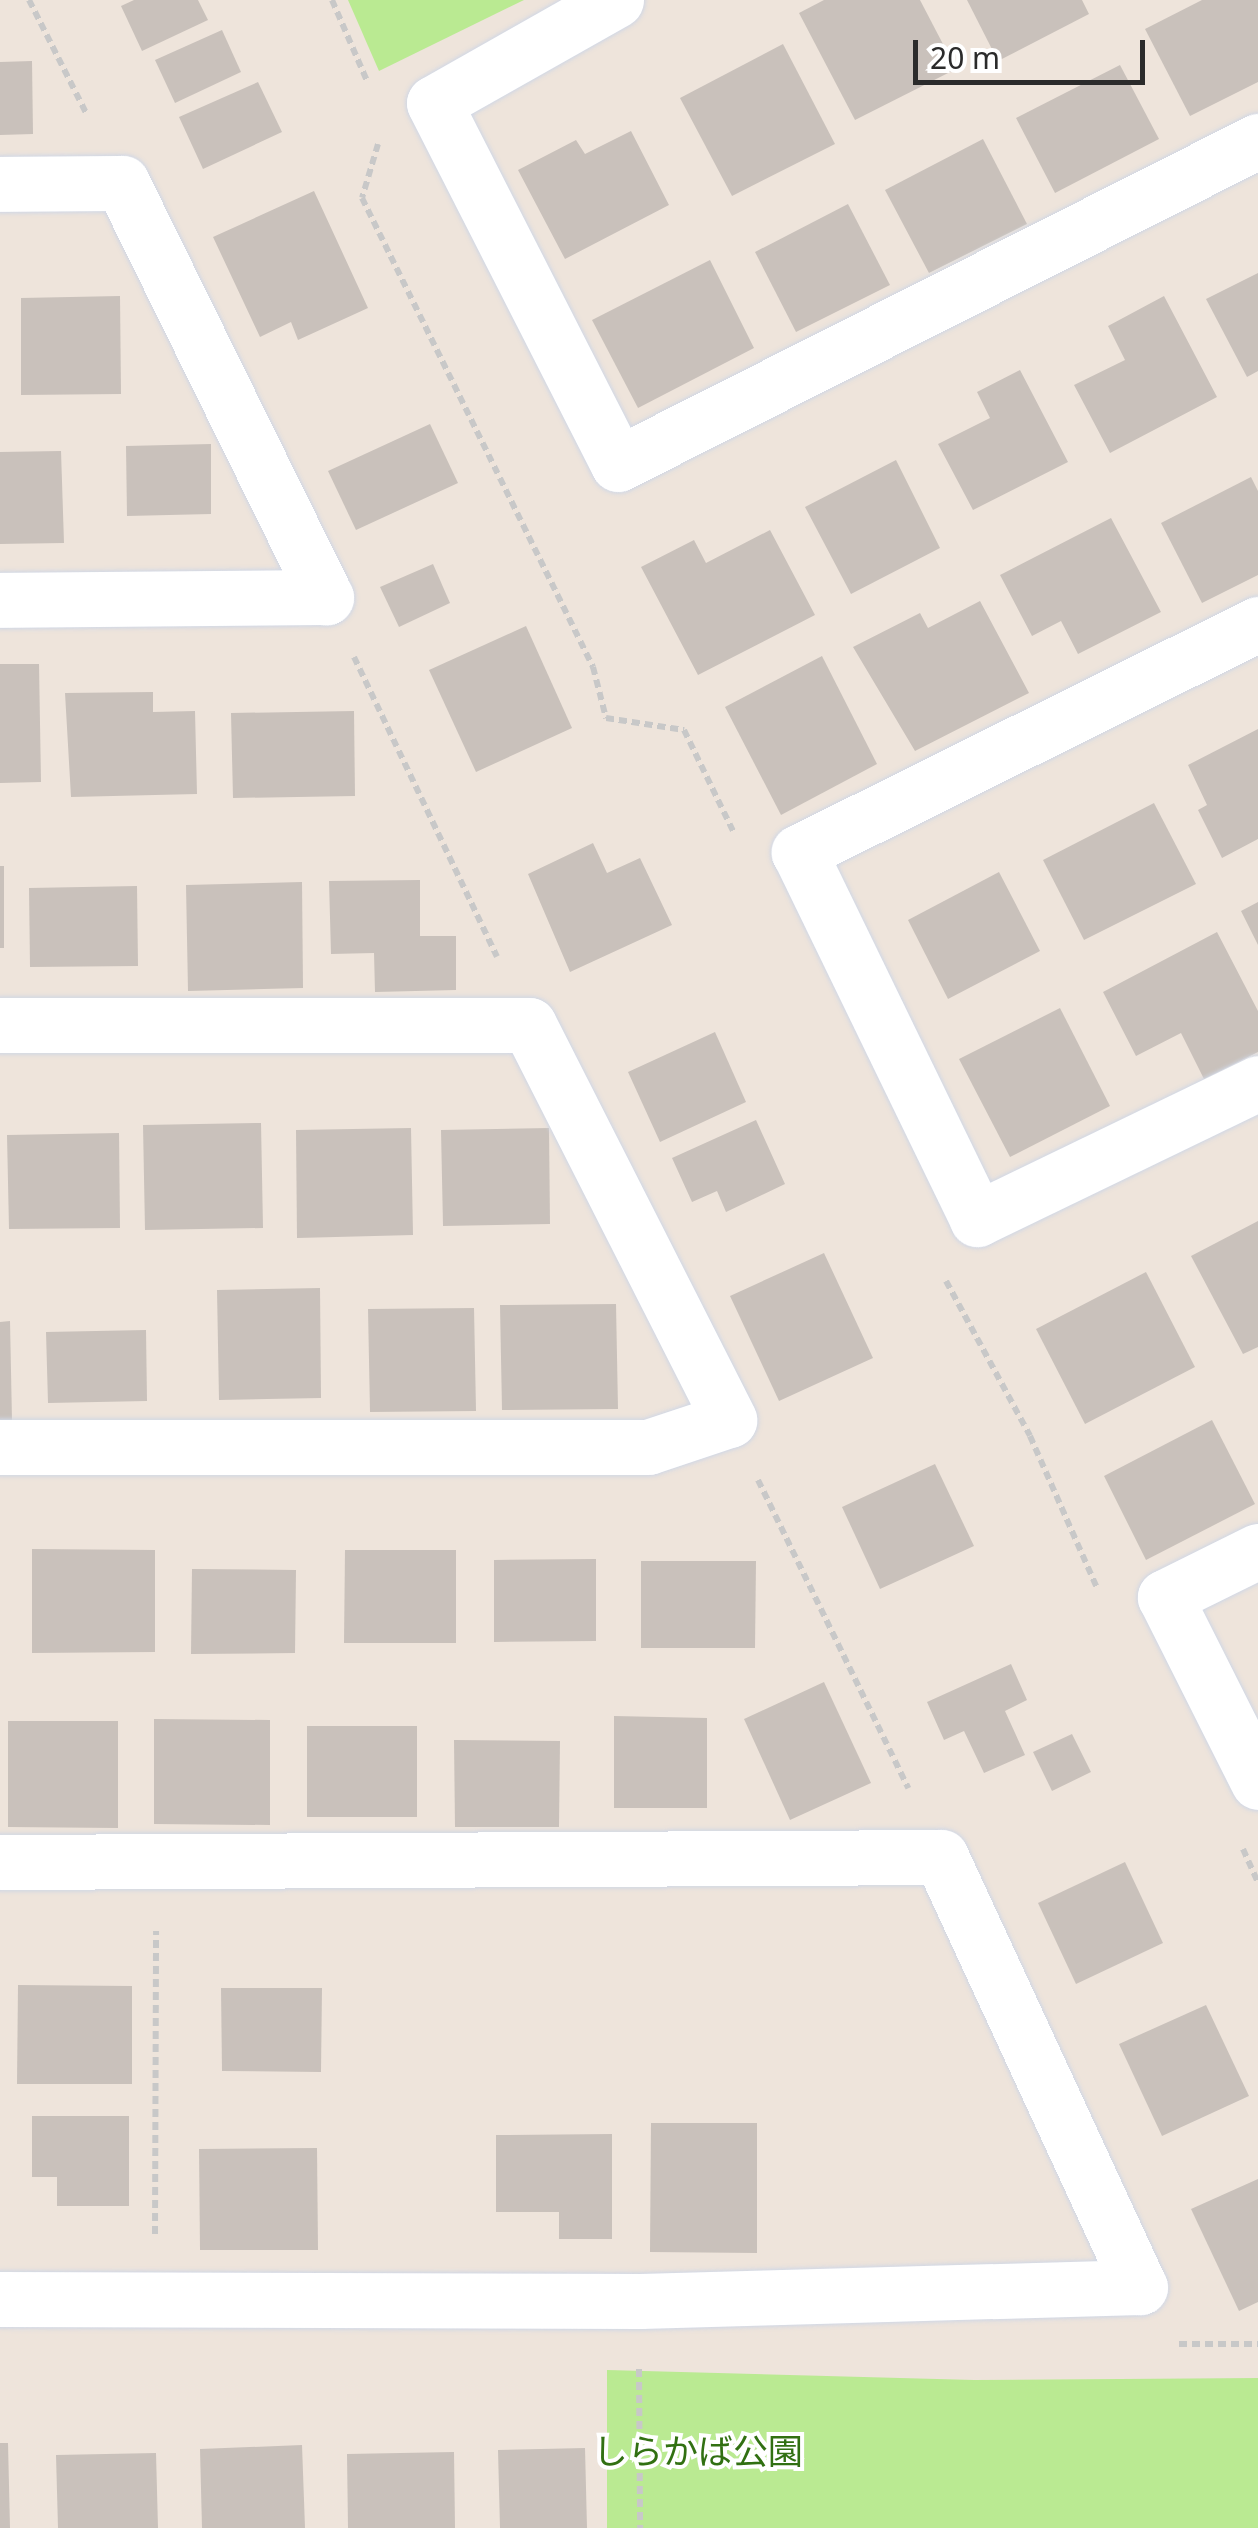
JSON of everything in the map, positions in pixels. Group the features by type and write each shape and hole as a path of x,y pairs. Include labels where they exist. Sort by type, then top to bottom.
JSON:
{"street":[{"path":"616,0 434,103 618,464 1258,140"},
{"path":"0,184 122,183 326,597 0,600"},
{"path":"1258,624 799,852 977,1219 1258,1083"},
{"path":"0,1024 529,1026 729,1420 648,1447 0,1447"},
{"path":"1258,1551 1164,1598 1258,1782"},
{"path":"0,1862 941,1857 1140,2287 640,2301 0,2299"}],"path":[{"path":"29,0 122,183"},
{"path":"326,597 529,1026"},
{"path":"729,1420 941,1857"},
{"path":"154,2300 157,1861"},
{"path":"640,2301 640,2528"}],"green space":[{"path":"348,0 524,0 379,71"},
{"name":"しらかば公園","path":"607,2370 974,2380 1258,2378 1258,2528 607,2528"}],"building":[{"path":"134,0 198,0 208,20 142,51 121,6"},
{"path":"824,0 920,0 956,69 855,120 799,13"},
{"path":"967,0 1082,0 1089,14 998,61"},
{"path":"1202,0 1258,0 1258,82 1190,116 1145,29"},
{"path":"222,30 241,72 175,103 155,60"},
{"path":"783,44 835,144 732,196 680,98"},
{"path":"32,61 33,134 0,135 0,62"},
{"path":"1120,65 1159,139 1055,193 1016,118"},
{"path":"258,82 282,132 203,169 179,117"},
{"path":"631,131 669,205 565,259 518,170 576,140 585,154"},
{"path":"983,139 1027,224 929,273 885,190"},
{"path":"314,191 368,308 298,340 291,322 260,337 213,237"},
{"path":"848,204 890,285 796,332 755,252"},
{"path":"710,260 754,348 638,408 592,320"},
{"path":"1258,273 1258,371 1247,377 1206,299"},
{"path":"120,296 121,394 21,395 21,298"},
{"path":"1164,296 1217,397 1110,453 1074,385 1125,360 1108,326"},
{"path":"1020,370 1068,462 973,510 938,444 990,418 977,392"},
{"path":"430,424 458,483 356,530 328,471"},
{"path":"211,444 211,514 127,516 126,446"},
{"path":"61,451 64,543 0,544 0,452"},
{"path":"896,460 940,548 851,594 805,507"},
{"path":"1251,477 1258,491 1258,575 1202,603 1161,523"},
{"path":"1111,518 1161,612 1078,654 1061,621 1032,636 1000,575"},
{"path":"770,530 815,615 698,675 641,567 694,540 706,563"},
{"path":"433,564 450,603 399,627 380,587"},
{"path":"980,601 1029,693 915,751 853,647 920,613 928,628"},
{"path":"526,626 572,728 476,772 429,670"},
{"path":"822,656 877,764 781,815 725,707"},
{"path":"0,664 39,664 41,782 0,783"},
{"path":"153,692 153,712 195,711 197,794 71,797 65,693"},
{"path":"354,711 355,796 233,798 231,713"},
{"path":"1258,729 1258,839 1222,858 1198,810 1207,805 1188,765"},
{"path":"1154,803 1196,884 1084,940 1043,860"},
{"path":"593,843 607,873 640,858 672,925 570,972 528,874"},
{"path":"0,866 4,866 4,948 0,948"},
{"path":"999,872 1040,951 948,999 908,920"},
{"path":"420,880 420,936 456,936 456,990 375,992 374,953 331,954 329,881"},
{"path":"302,882 303,988 188,991 186,885"},
{"path":"137,886 138,966 30,967 29,888"},
{"path":"1258,902 1258,945 1241,911"},
{"path":"1217,932 1258,1011 1258,1052 1204,1079 1181,1033 1136,1056 1103,992"},
{"path":"1060,1008 1110,1106 1010,1157 959,1059"},
{"path":"715,1032 746,1102 660,1142 628,1072"},
{"path":"756,1120 785,1184 726,1212 717,1191 692,1202 672,1158"},
{"path":"261,1123 263,1228 145,1230 143,1125"},
{"path":"411,1128 413,1235 297,1238 296,1130"},
{"path":"549,1128 550,1224 443,1226 441,1130"},
{"path":"119,1133 120,1228 9,1229 7,1135"},
{"path":"1258,1221 1258,1347 1243,1354 1191,1256"},
{"path":"824,1253 873,1358 779,1401 730,1296"},
{"path":"1146,1272 1195,1367 1085,1424 1036,1329"},
{"path":"320,1288 321,1398 219,1400 217,1290"},
{"path":"616,1304 618,1409 502,1410 500,1305"},
{"path":"474,1308 476,1411 370,1412 368,1309"},
{"path":"10,1321 12,1421 0,1421 0,1322"},
{"path":"146,1330 147,1401 48,1403 46,1332"},
{"path":"1212,1420 1255,1504 1146,1560 1104,1476"},
{"path":"935,1464 974,1546 880,1589 842,1507"},
{"path":"32,1549 155,1550 155,1652 32,1653"},
{"path":"345,1550 456,1550 456,1643 344,1643"},
{"path":"596,1559 596,1641 494,1642 494,1560"},
{"path":"641,1561 756,1561 755,1648 641,1648"},
{"path":"192,1569 296,1570 295,1653 191,1654"},
{"path":"1011,1664 1027,1700 1005,1711 1025,1755 984,1773 964,1731 944,1740 927,1702"},
{"path":"824,1682 871,1783 790,1820 744,1719"},
{"path":"614,1716 707,1718 707,1808 614,1808"},
{"path":"154,1719 270,1720 270,1825 154,1824"},
{"path":"8,1721 118,1721 118,1828 8,1827"},
{"path":"307,1726 417,1726 417,1817 307,1817"},
{"path":"1072,1734 1091,1772 1052,1791 1033,1752"},
{"path":"454,1740 560,1741 559,1827 455,1827"},
{"path":"1125,1862 1163,1943 1076,1984 1038,1903"},
{"path":"18,1985 132,1986 132,2084 17,2084"},
{"path":"221,1988 322,1988 321,2072 222,2071"},
{"path":"1206,2005 1249,2096 1162,2136 1119,2044"},
{"path":"32,2116 129,2116 129,2206 57,2206 57,2177 32,2177"},
{"path":"651,2123 757,2123 757,2253 650,2252"},
{"path":"612,2134 612,2239 559,2239 559,2212 496,2212 496,2135"},
{"path":"317,2148 318,2250 200,2250 199,2149"},
{"path":"1258,2179 1258,2302 1239,2311 1191,2209"},
{"path":"0,2443 8,2443 10,2528 0,2528"},
{"path":"302,2445 305,2528 202,2528 200,2449"},
{"path":"585,2448 587,2528 500,2528 498,2450"},
{"path":"454,2452 455,2528 348,2528 347,2454"},
{"path":"156,2453 158,2528 58,2528 56,2455"}]}
